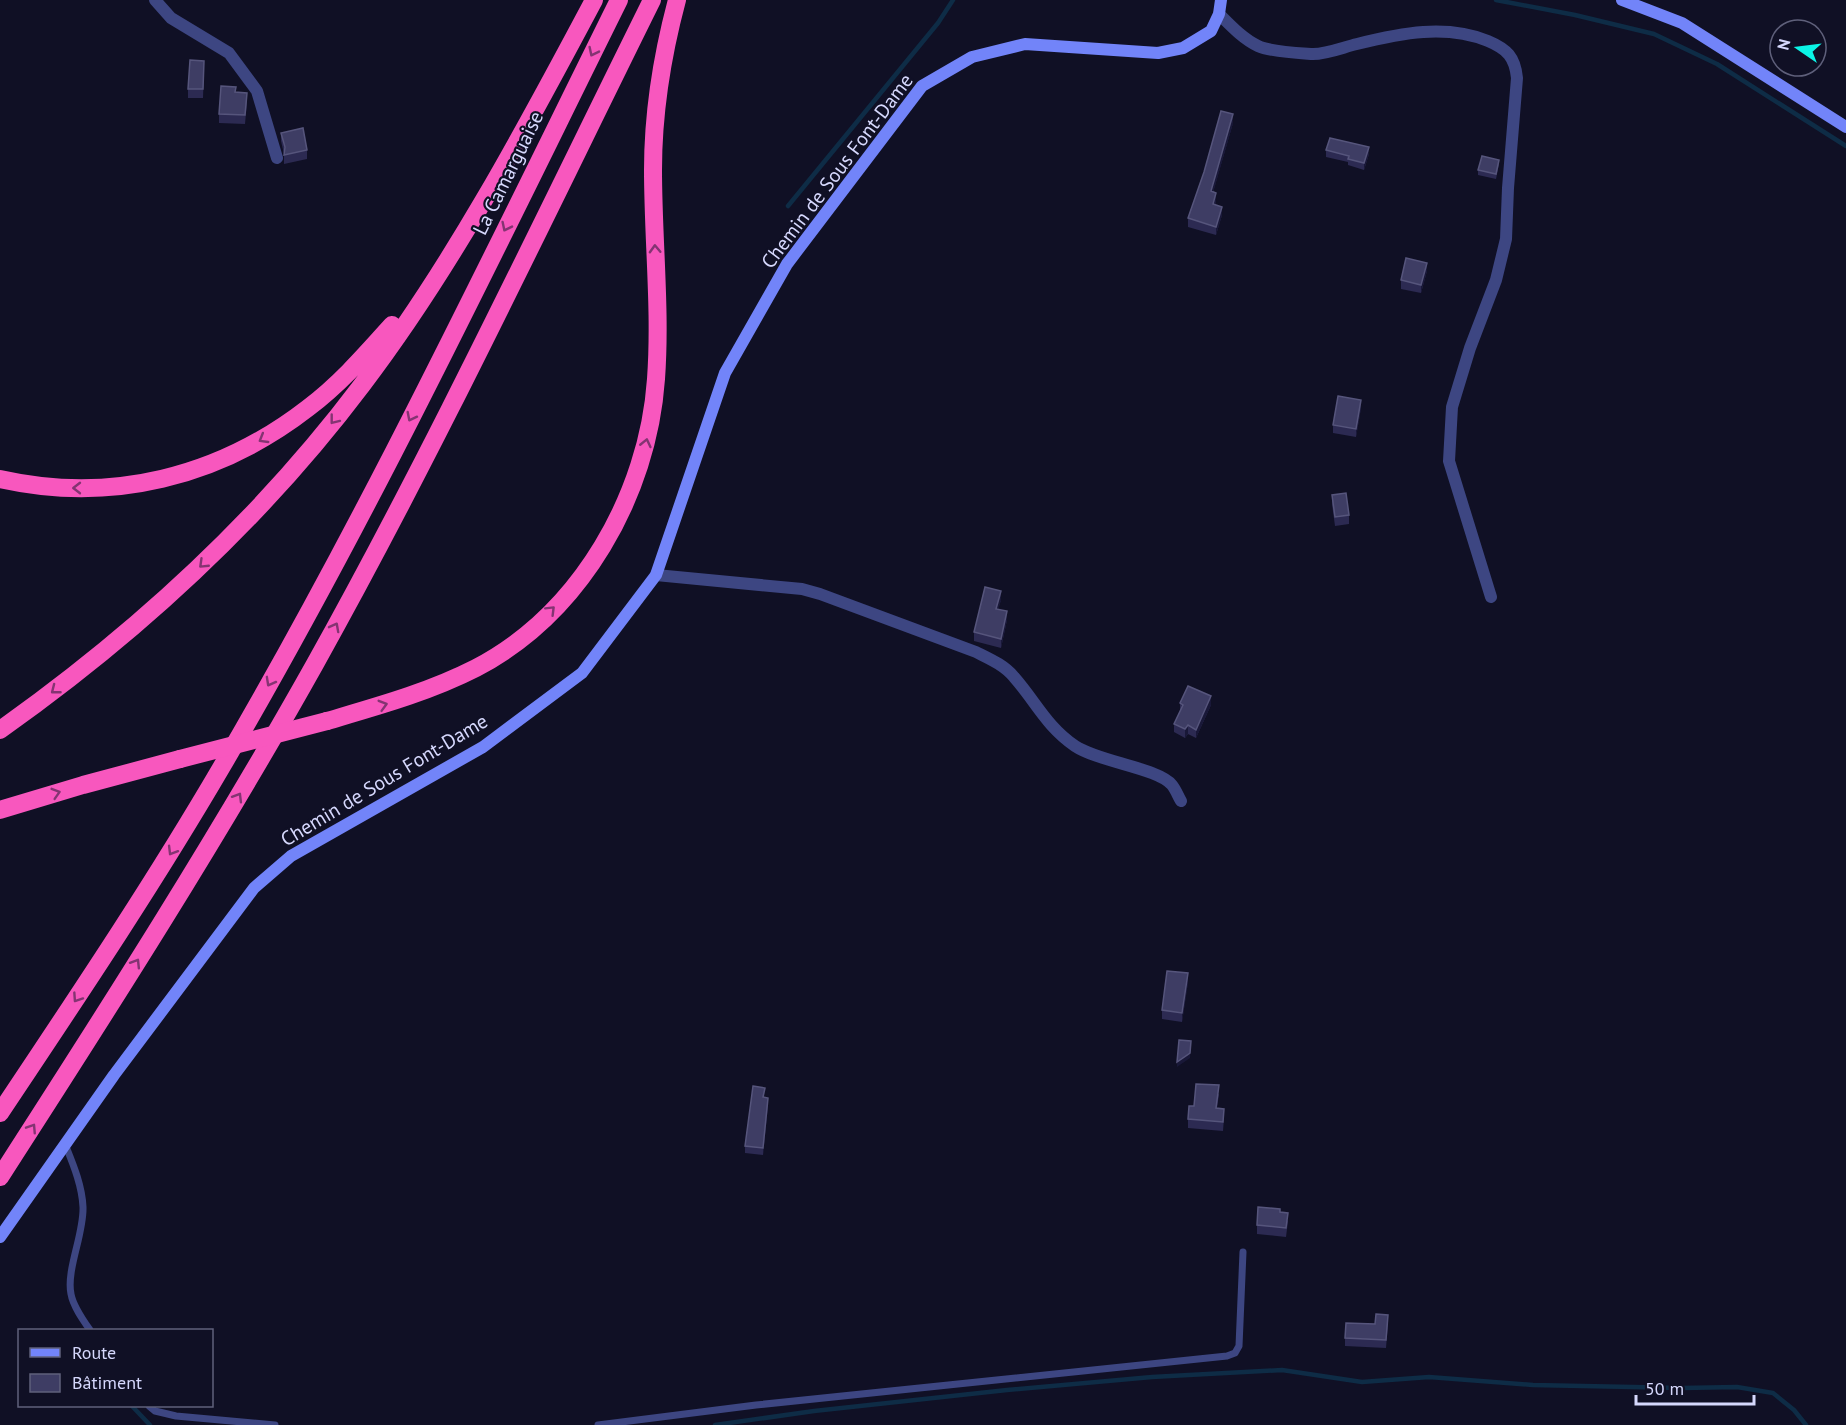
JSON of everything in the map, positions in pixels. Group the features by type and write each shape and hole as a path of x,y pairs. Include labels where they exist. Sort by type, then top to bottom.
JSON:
{"highway":[{"path":"0,730 59,687 136,625 245,522 288,475 363,384 440,269 524,128 594,0"},
{"name":"La Camarguaise","path":"0,1113 140,902 223,765 319,593 437,365 619,0"},
{"path":"0,1177 193,873 315,663 470,367 652,0"},
{"path":"0,810 83,785 327,721 407,697 447,682 479,666 536,626 581,577 620,516 643,455 650,427 656,379 654,132 663,61 677,0"},
{"path":"0,479 66,488 99,488 159,480 234,456 283,427 343,378 440,269"}],"street":[{"path":"154,0 171,18 229,53 257,91 277,158"},
{"name":"Chemin de Sous Font-Dame","path":"0,1237 65,1144 254,888 291,856 483,747 582,673 656,575 725,373 786,264 922,86 972,57 1025,44 1158,53 1183,48 1211,31 1219,14 1221,0"},
{"path":"1622,0 1682,23 1846,127"},
{"path":"1219,14 1235,30 1259,46 1316,54 1386,37 1428,30 1473,35 1503,47 1516,64 1506,239 1496,280 1470,348 1452,407 1449,460 1491,597"},
{"path":"656,575 802,589 976,652 999,663 1013,676 1048,723 1075,746 1098,758 1153,773 1171,784 1181,801"}],"lane":[{"path":"65,1144 78,1176 83,1205 82,1229 72,1266 70,1293 89,1329"},
{"path":"598,1425 756,1405 1227,1356 1235,1353 1239,1346 1243,1252"},
{"path":"150,1407 155,1412 176,1416 275,1425"}],"building":[{"path":"190,60 204,61 203,89 188,89"},
{"path":"221,86 236,87 235,92 247,93 245,115 219,114"},
{"path":"1221,111 1233,114 1211,191 1216,193 1213,204 1222,207 1216,227 1188,218"},
{"path":"303,128 307,150 284,155 285,147 281,133"},
{"path":"1330,138 1369,147 1364,163 1326,150"},
{"path":"1482,156 1499,160 1496,174 1478,170"},
{"path":"1406,258 1427,263 1421,285 1401,280"},
{"path":"1338,396 1361,400 1356,429 1333,425"},
{"path":"1346,493 1349,515 1335,517 1332,495"},
{"path":"985,587 1001,591 996,609 1007,611 1001,639 974,632"},
{"path":"1188,686 1211,696 1196,730 1188,725 1185,729 1174,724 1183,705 1180,703"},
{"path":"1167,971 1188,973 1182,1013 1162,1010"},
{"path":"1179,1040 1191,1041 1190,1053 1177,1062"},
{"path":"1196,1084 1219,1085 1216,1108 1224,1109 1223,1122 1188,1119 1189,1106 1194,1106"},
{"path":"753,1086 765,1088 763,1097 768,1098 763,1148 745,1146"},
{"path":"1258,1207 1280,1209 1280,1212 1288,1213 1286,1228 1257,1225"},
{"path":"1376,1314 1388,1315 1386,1340 1345,1338 1346,1323 1375,1324"}],"waterway":[{"path":"788,206 938,23 953,0"},
{"path":"1496,0 1575,15 1654,34 1717,64 1846,146"},
{"path":"715,1425 814,1411 1007,1390 1152,1377 1282,1370 1362,1382 1429,1377 1533,1385 1737,1387 1773,1393 1794,1410 1806,1425"},
{"path":"133,1407 150,1425"}]}
